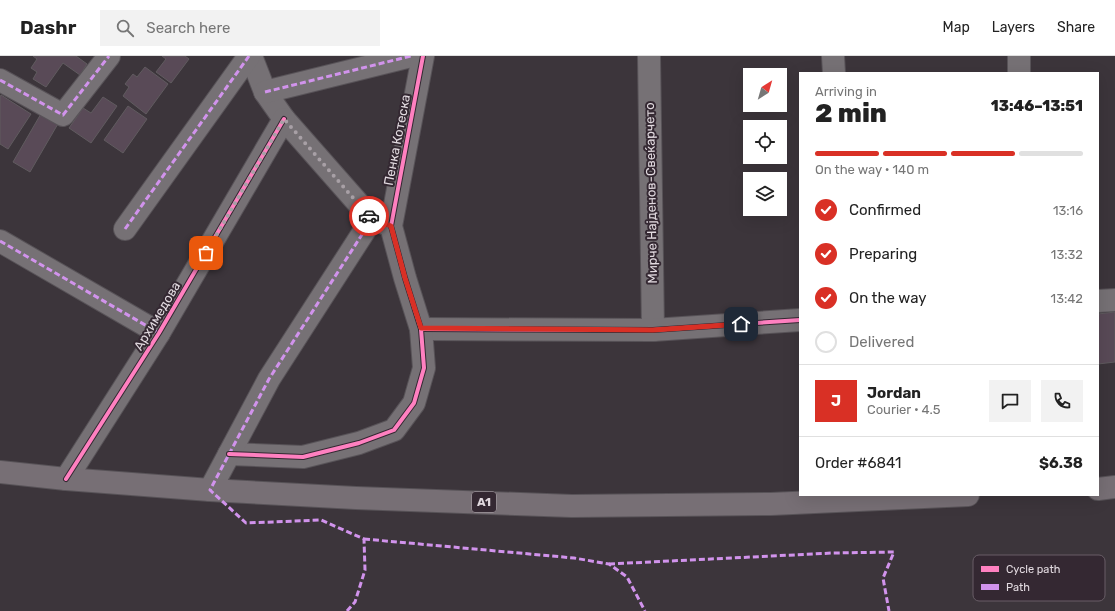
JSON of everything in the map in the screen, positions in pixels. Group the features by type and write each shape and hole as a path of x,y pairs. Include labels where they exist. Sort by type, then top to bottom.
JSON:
{"main road":[{"name":"A1","path":"0,472 66,479 210,490 356,498 572,506 771,504 946,496"},
{"path":"1099,489 1115,487"}],"street":[{"path":"0,80 63,115 109,56"},
{"path":"210,490 269,379 382,222 284,119 265,92 250,56"},
{"path":"125,229 250,56"},
{"path":"265,92 411,56"},
{"name":"Пенка Котеска","path":"229,454 303,457 359,443 394,430 414,403 424,368 421,328 405,278 382,222 423,56"},
{"name":"Мирче Најденов-Свеќарчето","path":"649,56 653,330"},
{"path":"833,56 834,72"},
{"path":"1019,56 1019,72"},
{"name":"Архимедова","path":"66,479 159,333 284,119"},
{"name":"Архимедова","path":"0,241 159,333"},
{"path":"1099,301 1115,300"},
{"path":"421,328 653,330 799,320"}],"building":[{"path":"33,56 76,56 87,64 80,75 63,63 46,87 33,79 37,72 31,68 37,59"},
{"path":"162,56 185,56 189,59 171,83 156,72 166,59"},
{"path":"145,67 168,84 146,114 123,96 129,87 125,84 133,74 137,77"},
{"path":"1,95 31,114 8,149 0,144"},
{"path":"103,97 117,106 91,143 69,128 83,108 91,113"},
{"path":"128,106 147,119 123,153 104,140"},
{"path":"42,112 59,122 30,172 13,162"},
{"path":"1115,312 1115,362 1099,364 1099,314"}],"marked path":[{"path":"0,80 63,115 109,56"},
{"path":"125,229 249,56"},
{"path":"265,92 411,56"},
{"path":"347,611 355,602 365,570 364,539 321,520 246,523 210,490 269,379 372,219"},
{"path":"0,241 159,333"},
{"path":"364,539 574,558 609,564 627,577 645,611"},
{"path":"609,564 833,553 894,552 883,578 889,611"}],"cycle path":[{"path":"229,454 303,457 359,443 394,430 414,403 424,368 421,329 391,226 423,56"},
{"path":"66,479 159,333 284,119"},
{"path":"421,329 653,330 799,320"}],"way so far":[{"path":"206,253 284,119 369,216"}],"route":[{"path":"369,216 372,219 391,226 405,278 421,328 653,330 741,324"}]}
